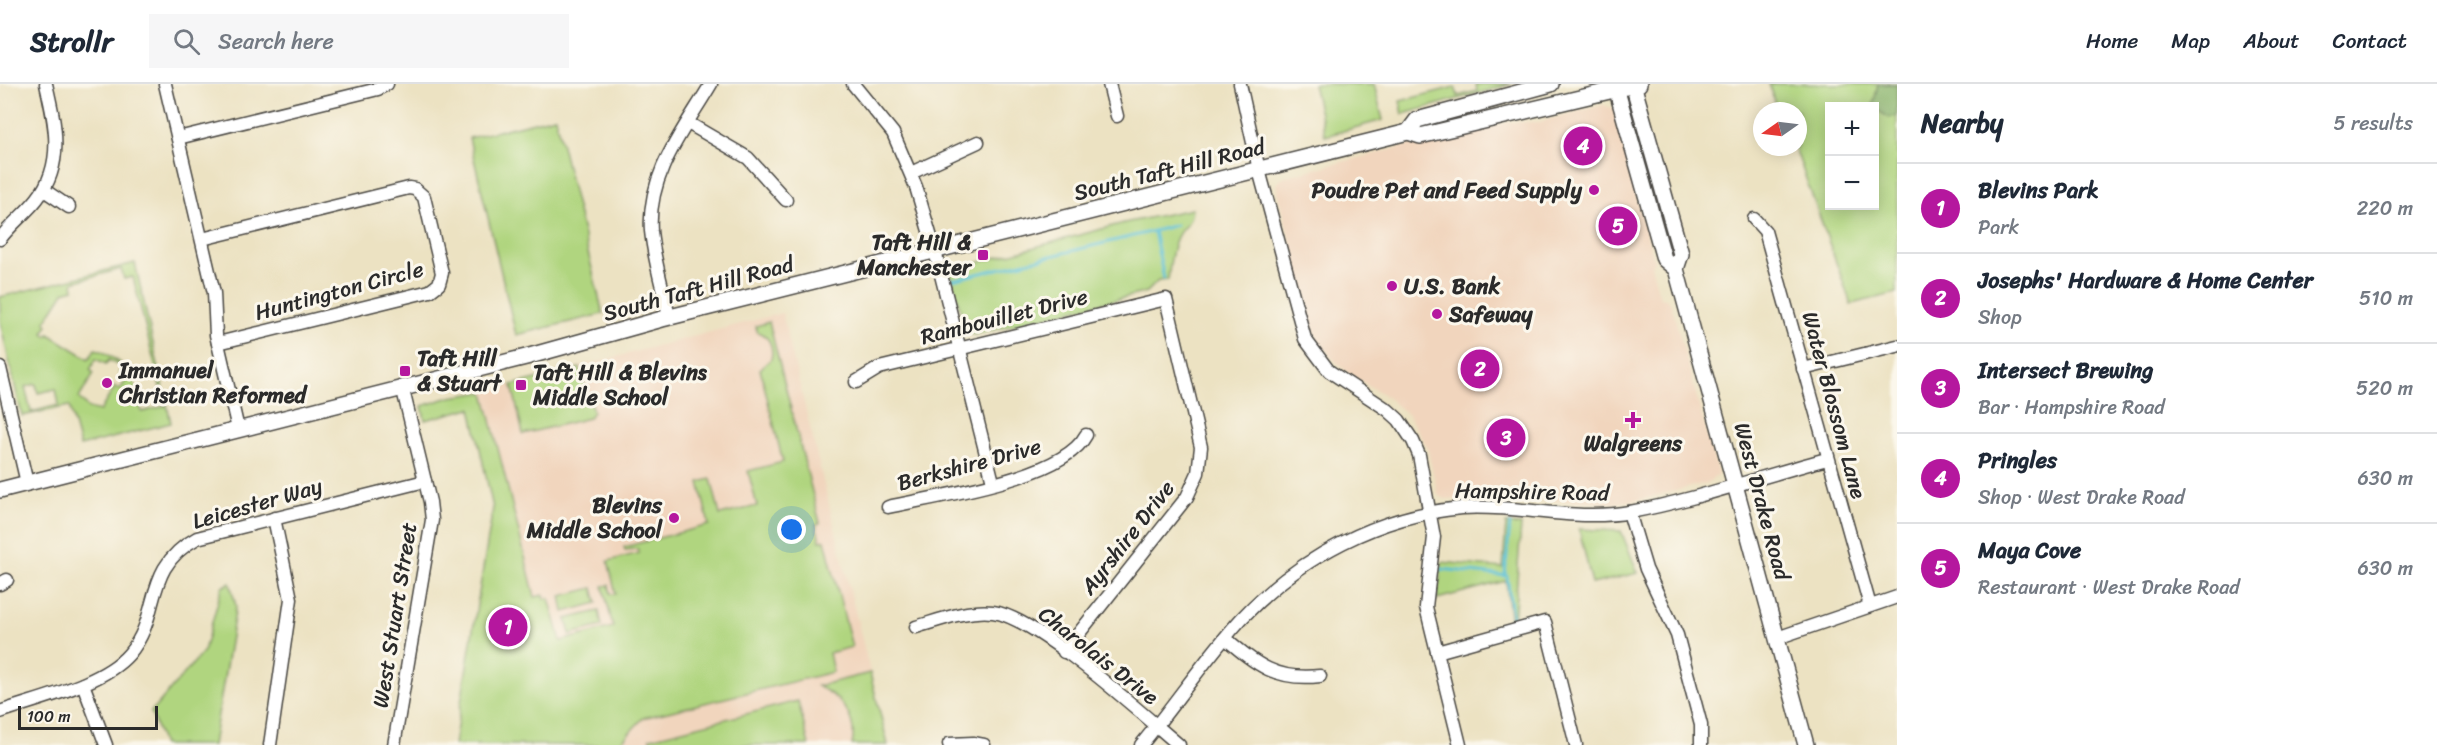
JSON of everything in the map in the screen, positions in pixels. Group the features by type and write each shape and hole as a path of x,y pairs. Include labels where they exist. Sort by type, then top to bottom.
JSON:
{"main road":[{"name":"South Taft Hill Road","path":"1408,132 1418,120 1551,84"},
{"name":"South Taft Hill Road","path":"0,490 402,386 526,357 669,317 1408,132 1420,136 1635,84"},
{"name":"West Drake Road","path":"1635,84 1681,254 1676,269 1806,745"},
{"name":"West Drake Road","path":"1616,87 1664,259 1676,269"}],"street":[{"path":"0,239 44,190 52,169 57,140 46,84"},
{"path":"165,84 214,293 218,343 237,429"},
{"path":"178,138 378,89 387,84"},
{"path":"669,317 655,252 651,212 660,172 711,84"},
{"path":"853,84 893,133 911,173 935,251 993,482"},
{"path":"1109,84 1117,116"},
{"path":"1240,84 1259,170 1305,339 1329,371 1389,410 1407,430 1419,455 1434,537 1426,607 1460,745"},
{"path":"688,123 748,158 786,200"},
{"path":"911,173 978,142"},
{"name":"Huntington Circle","path":"202,239 409,188 415,189 424,197 442,273 439,284 430,291 218,343"},
{"path":"44,190 69,207"},
{"name":"Water Blossom Lane","path":"1754,219 1765,231 1870,606"},
{"name":"Rambouillet Drive","path":"856,382 879,368 1166,299"},
{"name":"Ayrshire Drive","path":"1064,652 1187,497 1198,473 1201,459 1199,434 1166,299"},
{"path":"1803,369 1897,346"},
{"path":"0,368 27,483"},
{"name":"West Stuart Street","path":"394,745 430,537 430,502 402,386"},
{"name":"Berkshire Drive","path":"888,507 993,482 1055,463 1081,445 1086,435"},
{"name":"Hampshire Road","path":"1141,745 1225,638 1268,594 1338,545 1392,522 1431,512 1485,507 1580,513 1629,512 1827,459"},
{"name":"Leicester Way","path":"0,712 83,684 118,665 137,644 146,625 157,580 170,559 181,548 208,534 425,481"},
{"path":"1629,512 1646,569 1677,635 1701,725 1701,745"},
{"path":"270,745 291,599 274,518"},
{"path":"1777,638 1897,597"},
{"name":"Charolais Drive","path":"916,627 973,612 992,612 1017,618 1064,652 1179,745"},
{"path":"1437,652 1545,622 1576,745"},
{"path":"1225,638 1253,662 1278,675 1303,678 1320,676"},
{"path":"83,684 106,745"},
{"path":"949,744 984,745"}],"shaded area":[{"path":"1603,105 1614,109 1654,261 1651,265 1660,298 1666,299 1671,304 1718,474 1710,482 1643,499 1615,503 1445,499 1438,495 1427,447 1408,415 1383,394 1349,374 1331,357 1317,339 1309,317 1276,184 1283,177 1441,137 1510,122 1539,122"},
{"name":"Blevins Middle School","path":"782,313 888,745 572,745 484,392"}],"green space":[{"path":"1313,84 1374,84 1383,120 1325,136"},
{"path":"1476,84 1512,84 1403,114 1400,101 1455,87 1458,96 1477,91"},
{"path":"1769,84 1897,84 1897,293 1851,304 1798,156 1807,156 1807,102 1774,102"},
{"path":"1878,84 1897,84 1897,116 1888,118 1879,111 1879,102 1874,102"},
{"path":"555,117 603,314 516,335 469,138"},
{"path":"1192,209 1190,219 1175,242 1168,280 1158,281 1147,292 974,335 966,332 950,270 1124,223"},
{"path":"135,263 171,423 80,446 69,406 22,416 0,322 0,297","holes":["121,269 124,279 133,277 165,406 142,412 131,375 121,364 104,352 95,349 89,359 49,334 47,336 43,333 48,325 45,322 64,292 74,289 73,282","96,359 106,364 109,360 123,367 119,373 127,378 120,390 115,387 100,411 88,408 79,398 94,373 90,370","36,384 38,393 56,389 59,405 31,412 25,387"]},
{"path":"769,322 820,523 816,524 820,541 825,540 852,647 829,653 833,672 643,718 618,745 454,745 493,508 471,408 425,420 422,406 450,397 484,392 535,597 544,595 545,599 549,598 561,641 613,627 603,586 609,585 611,594 616,594 608,561 639,553 638,549 625,550 624,547 709,525 699,482 711,479 720,515 757,506 748,471 783,462 760,369 771,359 772,350 770,342 757,332 756,326"},
{"path":"580,368 593,411 589,418 523,434 512,385"},
{"path":"1506,524 1521,525 1514,622 1511,623 1506,581 1437,599 1442,562 1503,568"},
{"path":"1579,529 1621,531 1638,573 1592,584"},
{"path":"230,583 236,606 213,745 163,745 151,712 204,651 222,587"},
{"path":"593,588 597,603 564,612 561,596"},
{"path":"599,611 602,626 570,634 566,619"},
{"path":"870,673 888,745 852,745 850,717 840,702 817,686"},
{"path":"798,701 809,745 652,745 650,738"}],"waterway":[{"path":"1164,279 1154,231 1176,225"},
{"path":"952,280 1154,231"},
{"path":"1505,574 1510,524"},
{"path":"1441,569 1507,576 1513,623"}],"place":[{"name":"Pringles","path":"1583,146"},
{"name":"Poudre Pet and Feed Supply","path":"1594,190"},
{"name":"Maya Cove","path":"1618,226"},
{"name":"Taft Hill & Manchester","path":"983,255"},
{"name":"U.S. Bank","path":"1392,286"},
{"name":"Safeway","path":"1437,314"},
{"name":"Josephs' Hardware & Home Center","path":"1480,369"},
{"name":"Taft Hill & Stuart","path":"405,371"},
{"name":"Immanuel Christian Reformed","path":"107,383"},
{"name":"Taft Hill & Blevins Middle School","path":"521,385"},
{"name":"Walgreens","path":"1633,420"},
{"name":"Intersect Brewing","path":"1506,438"},
{"name":"Blevins Middle School","path":"674,518"},
{"name":"Blevins Park","path":"508,627"}]}
